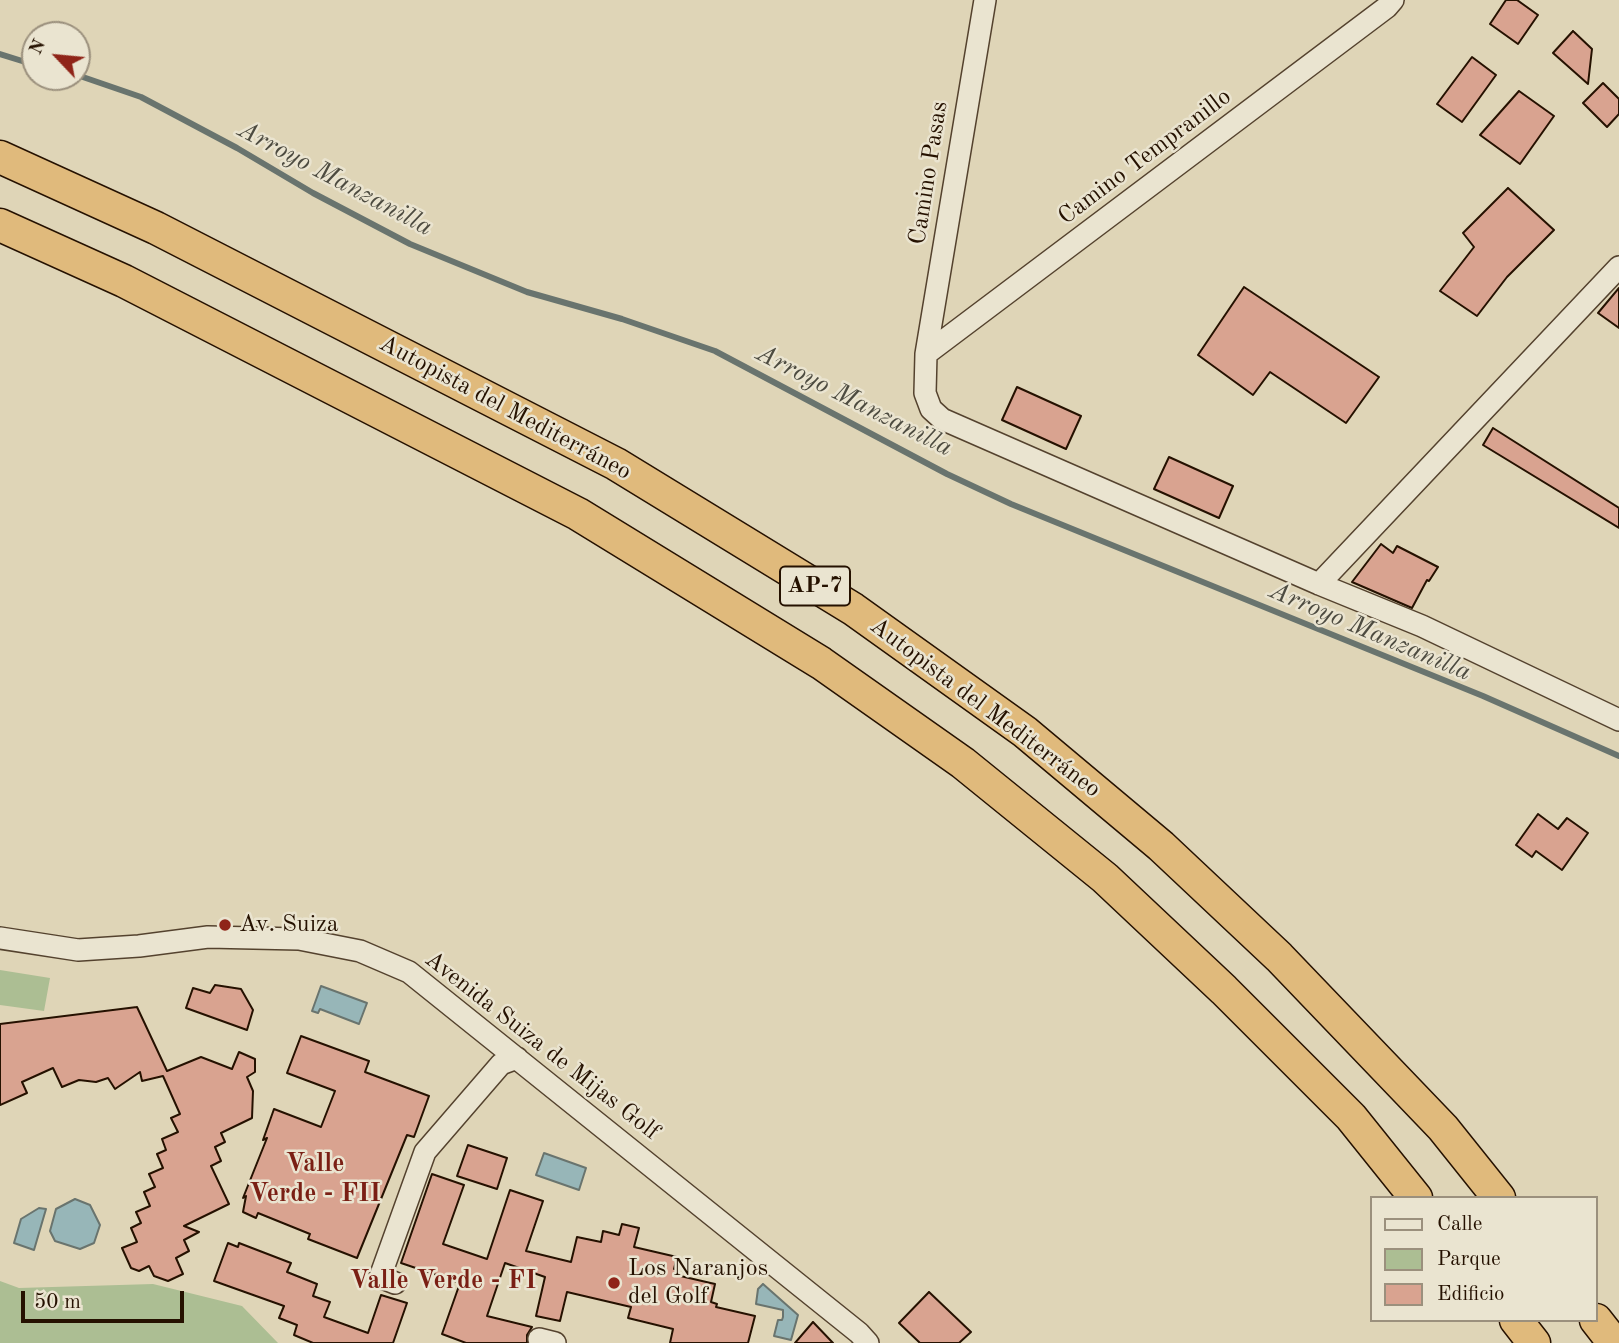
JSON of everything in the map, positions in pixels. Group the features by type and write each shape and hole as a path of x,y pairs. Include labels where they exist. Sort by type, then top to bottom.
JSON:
{"highway":[{"name":"Autopista del Mediterráneo","path":"0,157 156,228 616,464 853,609 1024,732 1161,846 1279,957 1356,1037 1443,1128 1497,1196"},
{"name":"AP-7","path":"0,225 124,281 578,514 821,663 963,763 1105,878 1224,990 1351,1117 1414,1196"},
{"path":"1518,1322 1534,1343"}],"street":[{"name":"Camino Pasas","path":"985,0 926,354 925,393 931,409 942,419 1319,584 1422,626 1619,720"},
{"name":"Camino Tempranillo","path":"926,354 1376,16 1393,0"},
{"path":"1319,584 1619,267"},
{"name":"Avenida Suiza de Mijas Golf","path":"0,938 78,950 208,937 299,939 360,951 409,972 859,1333 868,1343"},
{"path":"395,1283 380,1277 425,1152 501,1064 517,1058"}],"green space":[{"path":"0,970 50,978 44,1011 0,1005"},
{"path":"0,1281 19,1288 153,1284 242,1306 278,1343 0,1343"}],"water":[{"path":"321,986 367,1003 359,1024 320,1009 318,1013 312,1011"},
{"path":"544,1153 586,1168 579,1190 536,1175"},
{"path":"75,1199 90,1205 100,1225 94,1243 80,1249 55,1241 50,1231 56,1209"},
{"path":"39,1208 46,1209 34,1250 14,1243 21,1219"},
{"path":"763,1284 798,1315 791,1340 774,1336 778,1320 782,1320 783,1310 756,1304 758,1289"}],"building":[{"path":"1506,0 1517,0 1538,15 1518,44 1490,24"},
{"path":"1573,31 1592,49 1588,84 1553,53"},
{"path":"1472,57 1496,75 1462,122 1437,104"},
{"path":"1603,83 1619,99 1619,114 1607,127 1583,103"},
{"path":"1519,91 1554,116 1520,164 1480,135"},
{"path":"1508,188 1554,230 1507,277 1477,316 1440,291 1474,247 1463,233"},
{"path":"1244,287 1379,377 1346,423 1270,372 1253,395 1198,355"},
{"path":"1619,288 1619,328 1598,313"},
{"path":"1017,387 1081,416 1066,449 1002,420"},
{"path":"1493,428 1619,508 1619,528 1483,445"},
{"path":"1169,457 1233,486 1219,518 1154,489"},
{"path":"1381,544 1393,553 1397,546 1438,567 1429,581 1427,580 1412,608 1352,582"},
{"path":"1538,814 1558,829 1567,818 1588,833 1562,870 1536,851 1532,857 1516,845"},
{"path":"215,985 241,989 253,1010 247,1030 186,1008 193,988 210,993"},
{"path":"137,1007 167,1071 201,1057 232,1069 239,1052 255,1059 255,1072 247,1077 253,1091 252,1118 221,1133 225,1142 215,1147 221,1161 211,1166 229,1204 184,1226 199,1232 184,1240 189,1251 176,1258 183,1274 168,1281 154,1276 149,1266 139,1271 131,1268 122,1248 137,1242 131,1228 141,1223 136,1212 150,1206 144,1192 155,1187 149,1174 163,1168 157,1154 166,1150 162,1139 178,1132 171,1118 180,1114 163,1076 142,1081 140,1072 115,1089 108,1078 96,1082 79,1080 62,1087 53,1068 22,1082 27,1093 0,1105 0,1024"},
{"path":"301,1036 369,1061 365,1072 429,1096 414,1137 407,1135 357,1258 308,1239 310,1234 258,1213 256,1218 243,1212 246,1196 243,1198 267,1138 263,1140 274,1109 321,1127 335,1091 287,1073"},
{"path":"468,1145 507,1158 497,1189 457,1176"},
{"path":"432,1174 464,1185 443,1244 487,1259 510,1190 543,1201 526,1251 571,1262 577,1237 601,1242 603,1231 619,1235 622,1224 639,1228 634,1247 677,1257 674,1269 677,1269 676,1275 715,1284 711,1302 717,1304 716,1307 755,1316 748,1343 670,1343 673,1329 628,1318 631,1307 567,1292 560,1321 536,1316 545,1277 505,1263 487,1316 532,1327 527,1335 527,1343 466,1343 442,1334 460,1283 401,1263"},
{"path":"228,1243 238,1247 239,1243 291,1263 287,1272 317,1284 313,1296 330,1302 324,1317 368,1333 381,1295 407,1303 393,1343 313,1343 294,1335 297,1325 279,1318 284,1306 214,1281"},
{"path":"929,1292 971,1332 959,1343 920,1343 899,1323"},
{"path":"813,1322 833,1343 795,1343"}],"waterway":[{"name":"Arroyo Manzanilla","path":"0,54 21,61"},
{"name":"Arroyo Manzanilla","path":"91,80 141,97 410,244 527,292 622,319 715,351 947,474 1011,504 1483,696 1619,756"}],"place":[{"name":"Av. Suiza","path":"225,925"},
{"name":"Los Naranjos del Golf","path":"614,1283"}],"district":[{"name":"Valle Verde - FII","path":"315,1179"},
{"name":"Valle Verde - FI","path":"443,1281"}]}
